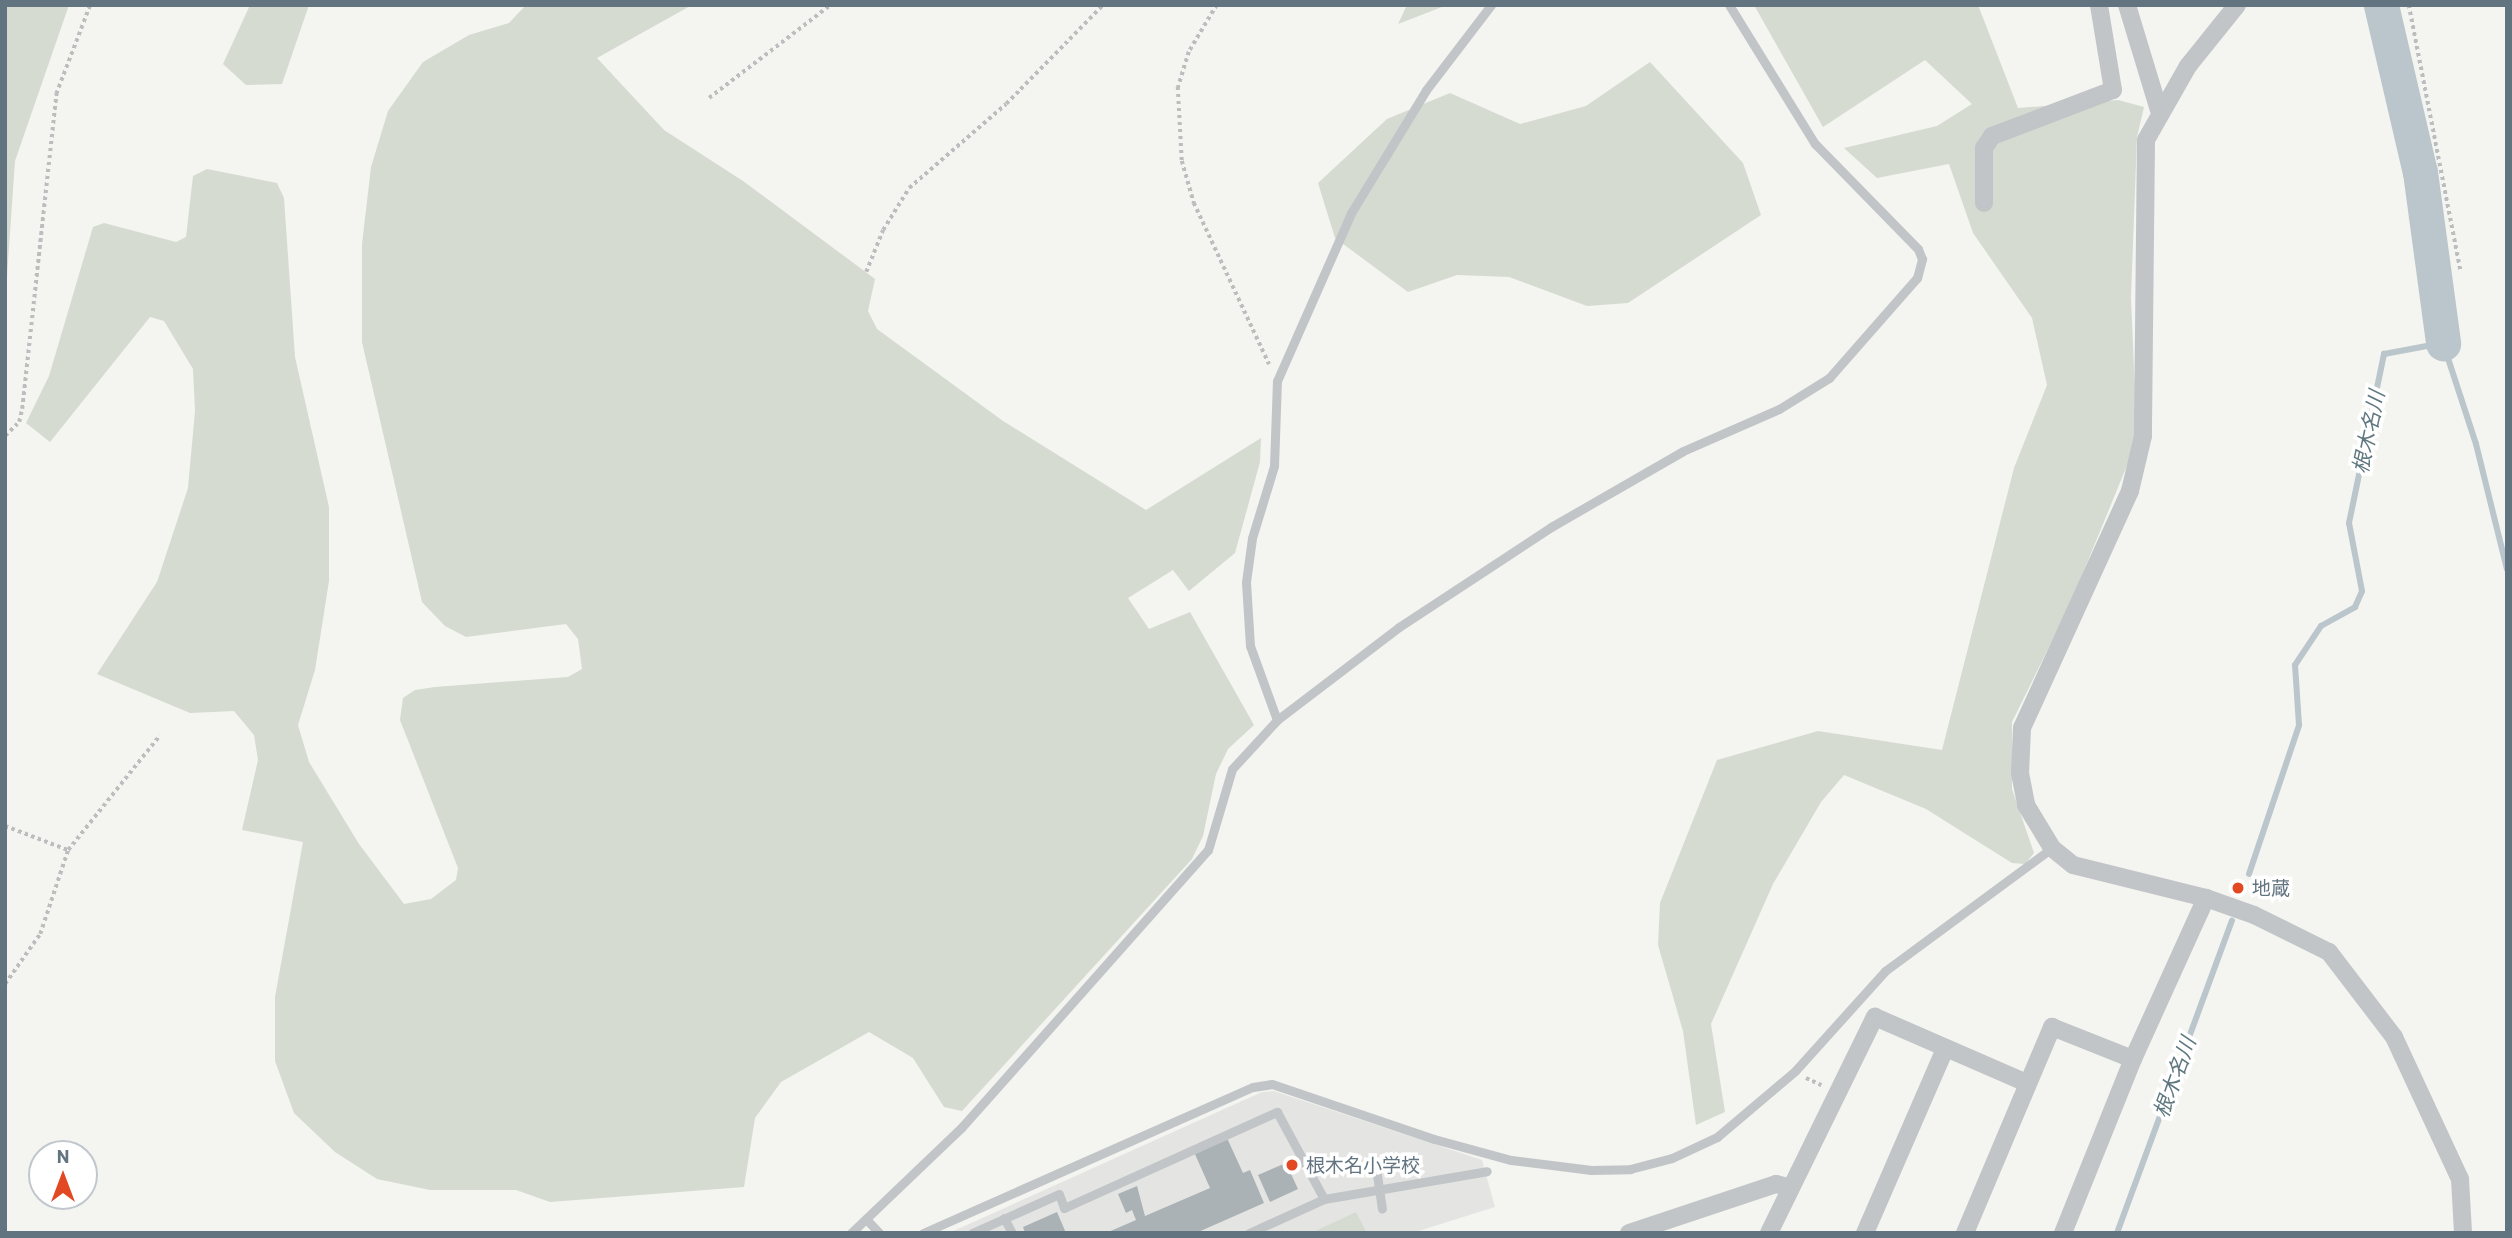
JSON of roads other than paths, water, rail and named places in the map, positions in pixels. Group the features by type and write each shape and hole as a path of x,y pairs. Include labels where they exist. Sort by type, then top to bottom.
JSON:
{"street":[{"path":"1984,203 1984,148 1992,136 2113,90 2099,5"},
{"path":"2127,5 2159,110"},
{"path":"2236,5 2159,110 2146,140 2143,436 2130,491 2022,728 2020,774 2026,805 2052,848 2073,865 2206,898 2254,915 2329,952 2394,1037 2460,1179 2463,1233"},
{"path":"2063,1233 2133,1059 2206,898"},
{"path":"1769,1233 1788,1187 1875,1017 2027,1083"},
{"path":"1965,1233 2052,1027 2133,1059"},
{"path":"1865,1233 1945,1049"},
{"path":"1629,1233 1776,1184 1788,1187"}],"lane":[{"path":"1277,720 1250,646 1245,582 1252,538 1274,466 1277,381 1351,213 1426,90 1492,5"},
{"path":"851,1233 961,1128 1208,850 1232,769 1277,720 1399,627 1551,527 1683,451 1779,408 1829,378 1917,278 1922,258 1917,249 1815,144 1729,5"},
{"path":"923,1233 1253,1087 1272,1084 1501,1158 1617,1169 1672,1158 1717,1137 1795,1071 1885,971 2052,848"},
{"path":"972,1233 1059,1194 1064,1208 1277,1112 1324,1199"},
{"path":"1376,1168 1382,1209"},
{"path":"1250,1233 1324,1199 1487,1171"},
{"path":"1004,1218 1012,1233"},
{"path":"867,1220 879,1233"}],"waterway":[{"name":"根木名川","path":"2381,5 2420,172 2443,343"},
{"name":"根木名川","path":"2249,874 2299,725 2295,665 2321,626 2355,607 2362,591 2349,523 2384,354 2443,343 2476,444 2507,569"},
{"name":"根木名川","path":"2117,1233 2232,921"}],"place":[{"name":"地蔵","path":"2238,888"},
{"name":"根木名小学校","path":"1292,1165"}]}
